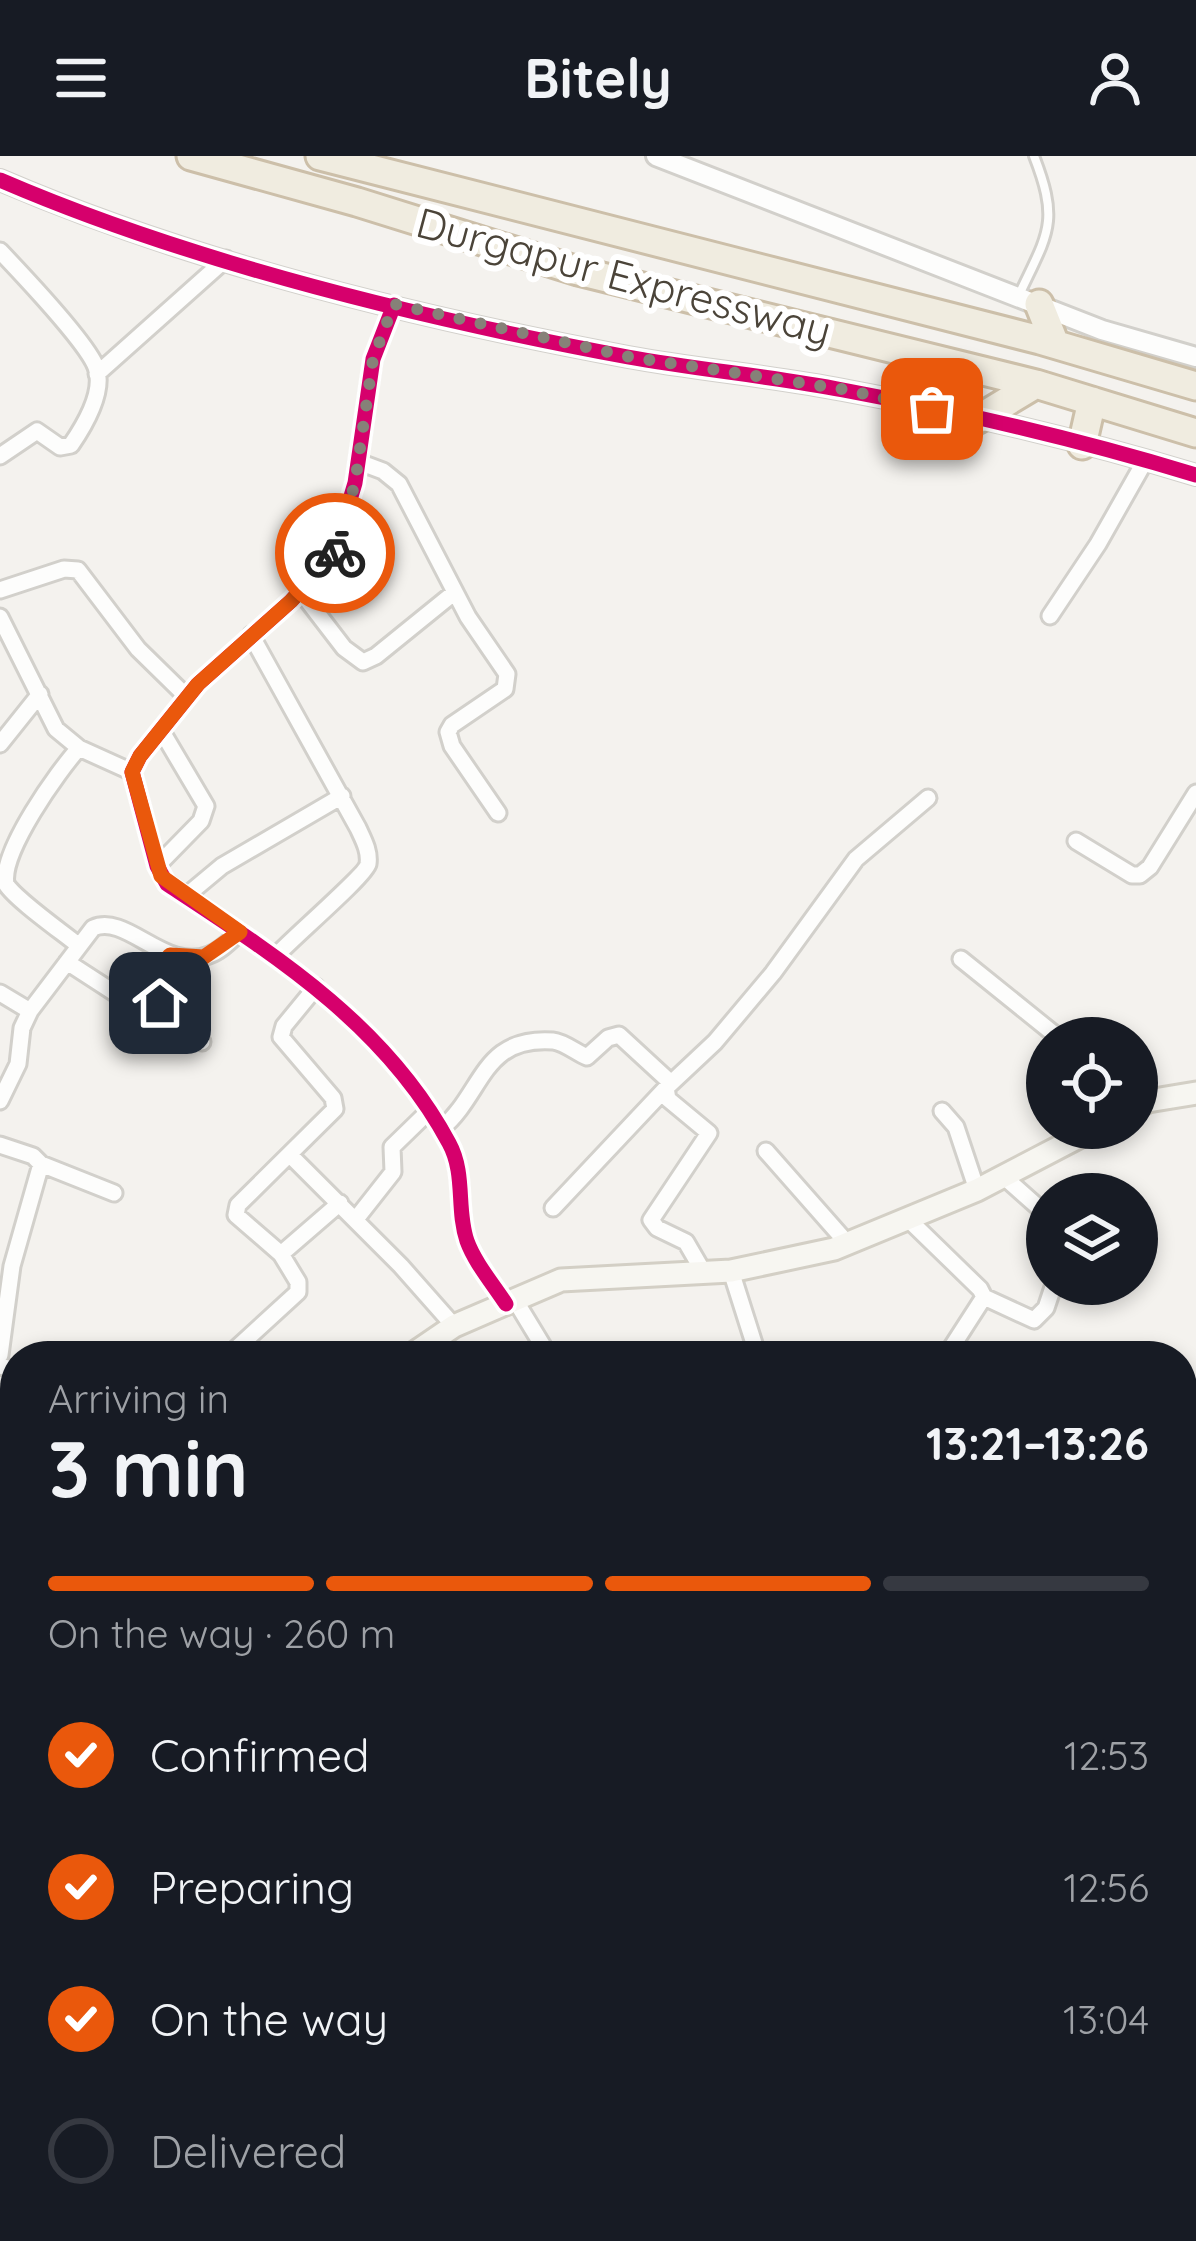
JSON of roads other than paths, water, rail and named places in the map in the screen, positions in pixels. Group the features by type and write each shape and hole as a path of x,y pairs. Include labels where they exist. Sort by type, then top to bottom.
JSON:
{"highway":[{"name":"Durgapur Expressway","path":"191,156 578,271 1036,384 1196,433"},
{"name":"Durgapur Expressway","path":"320,156 1055,344 1196,386"},
{"path":"1029,300 1055,344"},
{"path":"978,419 1036,384"},
{"path":"1082,445 1092,401"}],"main road":[{"path":"1158,1100 1196,1094"},
{"path":"432,1341 454,1326 561,1280 731,1271 848,1244 976,1190 1055,1149"}],"street":[{"path":"656,156 1102,330 1196,357"},
{"path":"0,180 57,205 226,259 394,304 630,357 842,389 1196,475"},
{"path":"0,251 82,346 98,374"},
{"path":"0,456 37,431 60,447 71,445 88,415 98,374 226,259"},
{"path":"132,772 187,697 301,592 334,553 359,462 373,359 394,304"},
{"path":"1050,616 1145,461"},
{"path":"359,462 383,471 398,484 509,682 448,732 452,746 498,813"},
{"path":"0,590 64,569 78,570 138,649 187,697"},
{"path":"301,592 344,648 363,662 455,592"},
{"path":"0,617 56,729 79,748 132,772"},
{"path":"251,635 342,796 366,844 368,868 274,957"},
{"path":"0,744 40,694"},
{"path":"158,866 201,821 206,806 161,730"},
{"path":"78,945 7,885 4,869 29,807 79,748"},
{"path":"132,772 167,884 316,987 373,1038 430,1111 460,1176 468,1244 538,1341"},
{"path":"1076,841 1132,875 1140,875 1150,867 1196,793"},
{"path":"186,896 222,866 342,796"},
{"path":"553,1208 706,1051 862,852 928,798"},
{"path":"0,1101 18,1064 22,1028 30,1011 93,928 105,923 170,955 204,957 240,932"},
{"path":"67,962 118,998 129,998 170,955"},
{"path":"961,959 1033,1017"},
{"path":"145,983 202,1042"},
{"path":"244,1341 298,1292 298,1282 281,1254 240,1220 236,1210 332,1115 336,1103 281,1037 284,1026 316,987"},
{"path":"0,993 30,1011"},
{"path":"441,1130 460,1111 493,1058 506,1048 553,1041 587,1057 608,1038 619,1035 668,1085 668,1099 709,1133 651,1220 686,1242 704,1273"},
{"path":"356,1219 393,1172 392,1147 430,1111"},
{"path":"942,1111 956,1127 976,1190"},
{"path":"0,1145 114,1193"},
{"path":"766,1151 848,1244"},
{"path":"291,1156 454,1326"},
{"path":"1,1341 6,1266 41,1165"},
{"path":"1003,1176 1026,1196"},
{"path":"281,1254 340,1203"},
{"path":"908,1219 984,1298 1034,1319 1047,1305"},
{"path":"731,1271 753,1341"},
{"path":"956,1341 984,1298"}],"lane":[{"path":"1029,300 1050,225 1047,191 1034,156"}]}
